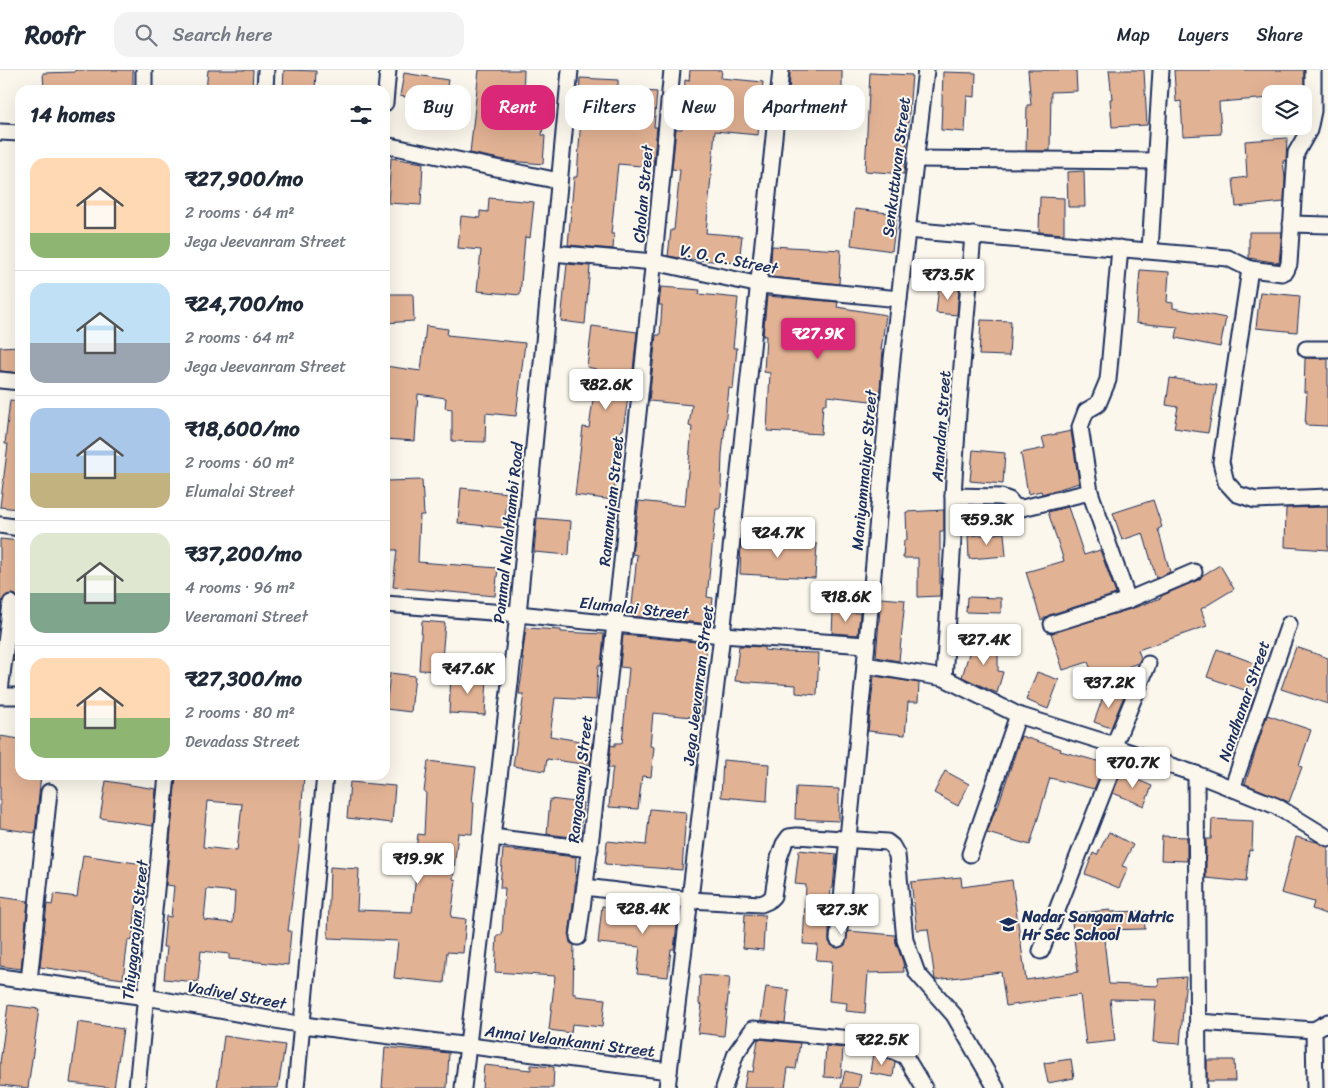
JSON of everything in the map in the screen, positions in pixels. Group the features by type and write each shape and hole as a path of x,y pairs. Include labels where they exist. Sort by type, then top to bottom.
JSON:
{"street":[{"path":"144,70 144,85"},
{"path":"265,85 266,70"},
{"path":"387,85 388,70"},
{"name":"Pammal Nallathambi Road","path":"463,1088 518,614 570,70"},
{"name":"Cholan Street","path":"654,262 672,70"},
{"name":"Jega Jeevanram Street","path":"667,1088 722,635 781,70"},
{"name":"Senkuttuvan Street","path":"899,299 926,70"},
{"path":"1150,250 1161,70"},
{"path":"907,230 1228,258 1250,269 1282,273 1286,271 1289,264 1296,153 1309,130 1313,112 1313,70"},
{"path":"0,132 15,132"},
{"path":"390,146 559,181"},
{"path":"915,159 1155,161"},
{"path":"1291,224 1328,225"},
{"name":"Anandan Street","path":"944,678 953,540 953,496 973,235"},
{"path":"1120,248 1108,380 1098,404 1086,411 1080,428 1090,492 1128,600"},
{"name":"V. O. C. Street","path":"552,253 654,262 760,285 899,299"},
{"name":"Ramanujam Street","path":"615,624 654,262"},
{"path":"1250,269 1221,462 1226,482 1237,494 1255,500 1328,497"},
{"name":"Maniyammaiyar Street","path":"838,939 899,299"},
{"path":"1306,348 1328,349"},
{"path":"0,380 15,382"},
{"path":"953,496 1001,497 1009,500 1015,507 1022,508 1090,492"},
{"path":"0,525 15,527"},
{"path":"1052,624 1128,600 1194,572"},
{"path":"0,691 13,635 11,603"},
{"name":"Elumalai Street","path":"390,604 518,614 722,635 866,645"},
{"name":"Rangasamy Street","path":"578,937 590,849 615,624"},
{"name":"Nandhanar Street","path":"1232,789 1289,624"},
{"path":"1041,952 1148,664"},
{"path":"865,665 944,678 1018,715 1196,774 1276,806 1328,838"},
{"path":"0,696 15,696"},
{"path":"970,854 1018,715"},
{"path":"1196,774 1198,1088"},
{"name":"Thiyagarajan Street","path":"137,1088 167,780"},
{"path":"296,1088 325,780"},
{"path":"29,981 49,792"},
{"path":"492,837 590,849"},
{"path":"585,887 690,900 761,904 773,896 779,858 784,844 790,837 887,842 892,846 896,854 905,940 917,973 954,1015 996,1088"},
{"name":"Vadivel Street","path":"0,977 146,997 303,1025 468,1046"},
{"path":"1198,1022 1314,1030 1328,1022"},
{"path":"724,1088 736,1053 753,1029 870,1040 905,1056 924,1088"},
{"path":"1314,1030 1314,1088"},
{"name":"Annai Velankanni Street","path":"468,1046 669,1071"}],"building":[{"path":"75,70 133,70 133,85 44,85 43,73 75,72"},
{"path":"208,70 253,70 252,85 206,85"},
{"path":"284,70 316,71 315,85 283,85"},
{"path":"479,70 524,70 524,85 481,85 481,130 543,130 542,135 545,136 543,164 510,161 470,153"},
{"path":"690,70 722,70 721,78 763,82 763,85 744,85 744,130 758,130 758,135 715,131 706,233 742,236 739,263 668,256 671,230 674,230 680,170 672,169 676,130 734,130 734,85 685,85 685,80 689,81"},
{"path":"790,70 842,70 842,85 790,85"},
{"path":"1028,70 1076,70 1077,91 1051,92 1050,151 1026,151 1027,105 1031,105"},
{"path":"1109,70 1144,70 1147,125 1112,127"},
{"path":"1174,70 1304,70 1304,85 1262,85 1262,99 1219,102 1221,134 1183,136 1181,101 1176,102"},
{"path":"943,72 976,73 975,97 967,96 965,132 941,130"},
{"path":"404,73 448,80 447,85 405,85 405,97 400,96"},
{"path":"870,73 912,75 904,174 865,171"},
{"path":"580,78 618,80 618,85 580,85"},
{"path":"654,92 657,92 654,127"},
{"path":"654,127 657,127 653,167 618,164 611,234 614,234 613,249 568,245 574,177 577,177 580,130 654,130"},
{"path":"1287,138 1286,161 1283,161 1285,178 1284,202 1236,207 1233,179 1247,177 1245,141"},
{"path":"391,158 423,163 421,205 390,203"},
{"path":"1084,171 1085,207 1068,207 1067,172"},
{"path":"1040,197 1064,198 1064,234 1039,232"},
{"path":"489,198 534,202 530,238 525,237 520,295 477,291 481,250 458,248 461,216 480,218 480,211 488,212"},
{"path":"855,209 897,214 892,251 851,245"},
{"path":"1249,232 1282,232 1279,263 1249,258"},
{"path":"772,246 841,250 839,284 770,277"},
{"path":"567,264 590,266 585,324 561,321"},
{"path":"1140,270 1169,272 1167,302 1173,303 1173,308 1226,318 1220,347 1176,338 1178,327 1136,323"},
{"path":"939,286 959,288 957,315 936,313"},
{"path":"661,287 700,290 699,294 738,298 733,348 737,348 733,389 729,388 722,454 720,509 716,509 707,597 713,598 710,624 631,616 637,555 632,554 639,501 685,506 692,427 689,426 692,405 649,401 656,335 660,335 662,305 659,305"},
{"path":"1260,292 1300,296 1297,332 1256,328"},
{"path":"390,294 413,294 414,321 390,323"},
{"path":"767,296 838,302 837,307 886,315 881,350 883,350 879,402 827,396 827,404 823,404 821,434 767,431 770,373 764,372 766,336 763,336"},
{"path":"981,320 1011,321 1009,356 979,355"},
{"path":"426,326 448,329 447,335 525,343 516,416 486,413 485,442 452,441 452,409 445,408 446,398 418,394 415,441 390,439 390,367 421,371"},
{"path":"592,326 637,332 630,399 628,398 623,430 621,430 619,463 613,500 575,495 583,427 589,428 594,393 596,369 587,367"},
{"path":"15,346 15,372 0,371 0,347"},
{"path":"1305,358 1328,359 1328,426 1305,425 1307,392 1304,392"},
{"path":"1170,378 1217,385 1208,433 1174,428 1178,407 1166,405"},
{"path":"10,400 15,400 15,509 0,507 8,444 5,444"},
{"path":"1071,431 1079,483 1042,494 1041,491 1028,494 1021,453 1045,448 1042,437"},
{"path":"973,450 1005,453 1003,484 970,481"},
{"path":"422,480 424,515 420,515 418,562 498,568 495,596 393,587 397,550 390,550 390,481"},
{"path":"461,488 508,493 504,528 458,523"},
{"path":"1153,500 1162,527 1158,529 1170,572 1156,578 1143,533 1122,540 1113,513"},
{"path":"1068,507 1084,555 1100,550 1116,594 1049,615 1041,620 1026,572 1064,561 1048,512"},
{"path":"1328,507 1328,550 1285,547 1286,508"},
{"path":"944,510 944,531 940,531 940,596 918,597 918,558 903,558 904,540 907,540 906,512"},
{"path":"537,518 571,521 569,555 534,552"},
{"path":"1004,533 1006,556 969,559 968,536"},
{"path":"0,539 15,540 15,595 7,595 2,601 0,615"},
{"path":"741,540 817,544 815,578 740,574"},
{"path":"1220,565 1234,589 1201,609 1207,626 1138,650 1141,658 1138,663 1095,679 1088,662 1063,670 1051,633 1161,598 1161,596 1198,580"},
{"path":"967,597 1001,598 1001,613 966,612"},
{"path":"881,598 905,600 899,661 876,657"},
{"path":"833,612 860,613 858,635 832,633"},
{"path":"422,621 445,623 441,671 419,670"},
{"path":"526,628 604,634 601,666 598,666 596,700 555,698 550,736 592,743 590,765 547,759 545,771 513,766 524,694 519,694"},
{"path":"623,635 707,643 701,718 653,713 650,746 654,747 651,777 642,776 638,809 609,807 613,768 608,768 611,745 615,746 615,743 622,743 629,668 620,667"},
{"path":"969,643 998,643 998,671 1003,672 997,693 962,677 970,650"},
{"path":"739,646 764,647 764,650 784,652 819,653 817,695 796,693 796,685 735,681"},
{"path":"1296,647 1328,658 1328,704 1281,689"},
{"path":"1217,649 1257,664 1247,691 1207,677"},
{"path":"1037,672 1059,680 1048,709 1026,700"},
{"path":"390,673 415,676 411,712 390,709"},
{"path":"451,675 487,677 485,715 449,713"},
{"path":"874,676 919,683 918,702 908,702 905,735 868,731"},
{"path":"1106,689 1124,696 1111,728 1094,722"},
{"path":"1267,715 1311,730 1299,766 1302,767 1289,802 1245,784"},
{"path":"0,736 15,738 15,780 40,780 35,833 0,828"},
{"path":"1021,736 1061,749 1060,751 1105,763 1094,789 1050,778 1030,845 987,833"},
{"path":"723,760 769,764 767,801 721,797"},
{"path":"428,761 476,767 472,802 474,802 472,834 458,833 453,879 456,880 451,917 466,919 463,953 447,952 444,983 394,978 398,941 328,938 330,867 359,869 357,910 412,912 417,865 414,864 418,834 424,835 426,792 424,792"},
{"path":"945,771 969,784 958,806 934,793"},
{"path":"1121,773 1152,786 1144,806 1113,793"},
{"path":"176,780 304,780 299,846 288,931 291,931 288,965 229,959 229,954 201,951 198,982 164,979 167,947 163,947 166,916 171,917 174,886 166,885","holes":["207,801 242,804 237,851 203,847","207,889 235,892 233,923 204,920"]},
{"path":"106,781 156,789 153,826 100,818"},
{"path":"350,782 395,786 392,823 347,818"},
{"path":"796,787 839,789 839,821 795,819"},
{"path":"550,799 583,803 580,838 547,834"},
{"path":"650,809 686,812 682,870 605,864 607,841 646,845"},
{"path":"1212,819 1253,821 1252,851 1249,850 1246,882 1206,878 1206,839 1211,839"},
{"path":"1109,832 1133,845 1122,866 1128,868 1119,888 1085,874 1093,853 1097,855"},
{"path":"1162,836 1187,837 1187,861 1161,860"},
{"path":"1296,837 1328,847 1328,915 1312,909 1314,902 1281,893"},
{"path":"503,849 576,857 575,888 569,936 570,943 574,945 573,994 576,994 576,996 605,999 602,1027 572,1024 571,1033 549,1030 555,976 495,972 497,935 502,935 505,888 500,888"},
{"path":"799,850 836,854 833,888 831,888 829,929 829,942 832,946 838,948 845,945 848,931 895,935 904,972 868,973 865,1013 846,1011 847,1003 829,1001 832,961 816,960 818,945 803,944 806,885 795,884"},
{"path":"83,855 149,865 147,883 142,883 139,902 137,901 132,941 128,940 123,979 40,967 47,904 52,905 54,894 77,897"},
{"path":"961,877 962,887 1012,880 1026,980 1078,972 1071,914 1110,910 1110,912 1144,911 1145,929 1103,930 1109,984 1159,986 1158,979 1186,977 1180,1044 1153,1042 1156,1000 1110,999 1115,1041 1086,1044 1080,995 1006,1006 1001,972 935,980 928,929 917,930 911,882"},
{"path":"0,897 28,901 21,969 0,966"},
{"path":"645,904 679,908 674,949 671,949 668,977 637,974 640,947 598,943 602,906 644,911"},
{"path":"745,914 765,915 763,950 743,948"},
{"path":"700,975 730,977 724,1036 698,1033 702,1005 699,1004"},
{"path":"766,987 789,990 785,1023 761,1020"},
{"path":"8,1005 39,1009 28,1088 0,1085 0,1063"},
{"path":"78,1022 123,1029 114,1088 70,1083"},
{"path":"224,1036 285,1045 278,1088 217,1088"},
{"path":"758,1039 800,1043 796,1069 788,1068 785,1088 744,1088 747,1071 753,1072"},
{"path":"826,1046 843,1048 841,1078 824,1077"},
{"path":"385,1047 449,1053 447,1088 382,1088"},
{"path":"873,1053 895,1062 893,1077 870,1073"},
{"path":"1071,1059 1074,1078 1048,1083 1044,1063"},
{"path":"1207,1060 1234,1060 1235,1081 1207,1081"},
{"path":"484,1065 531,1070 531,1065 554,1067 553,1088 482,1088"},
{"path":"845,1071 861,1075 858,1088 841,1088"}],"place":[{"name":"Nadar Sangam Matric Hr Sec School","path":"1008,925"}]}
